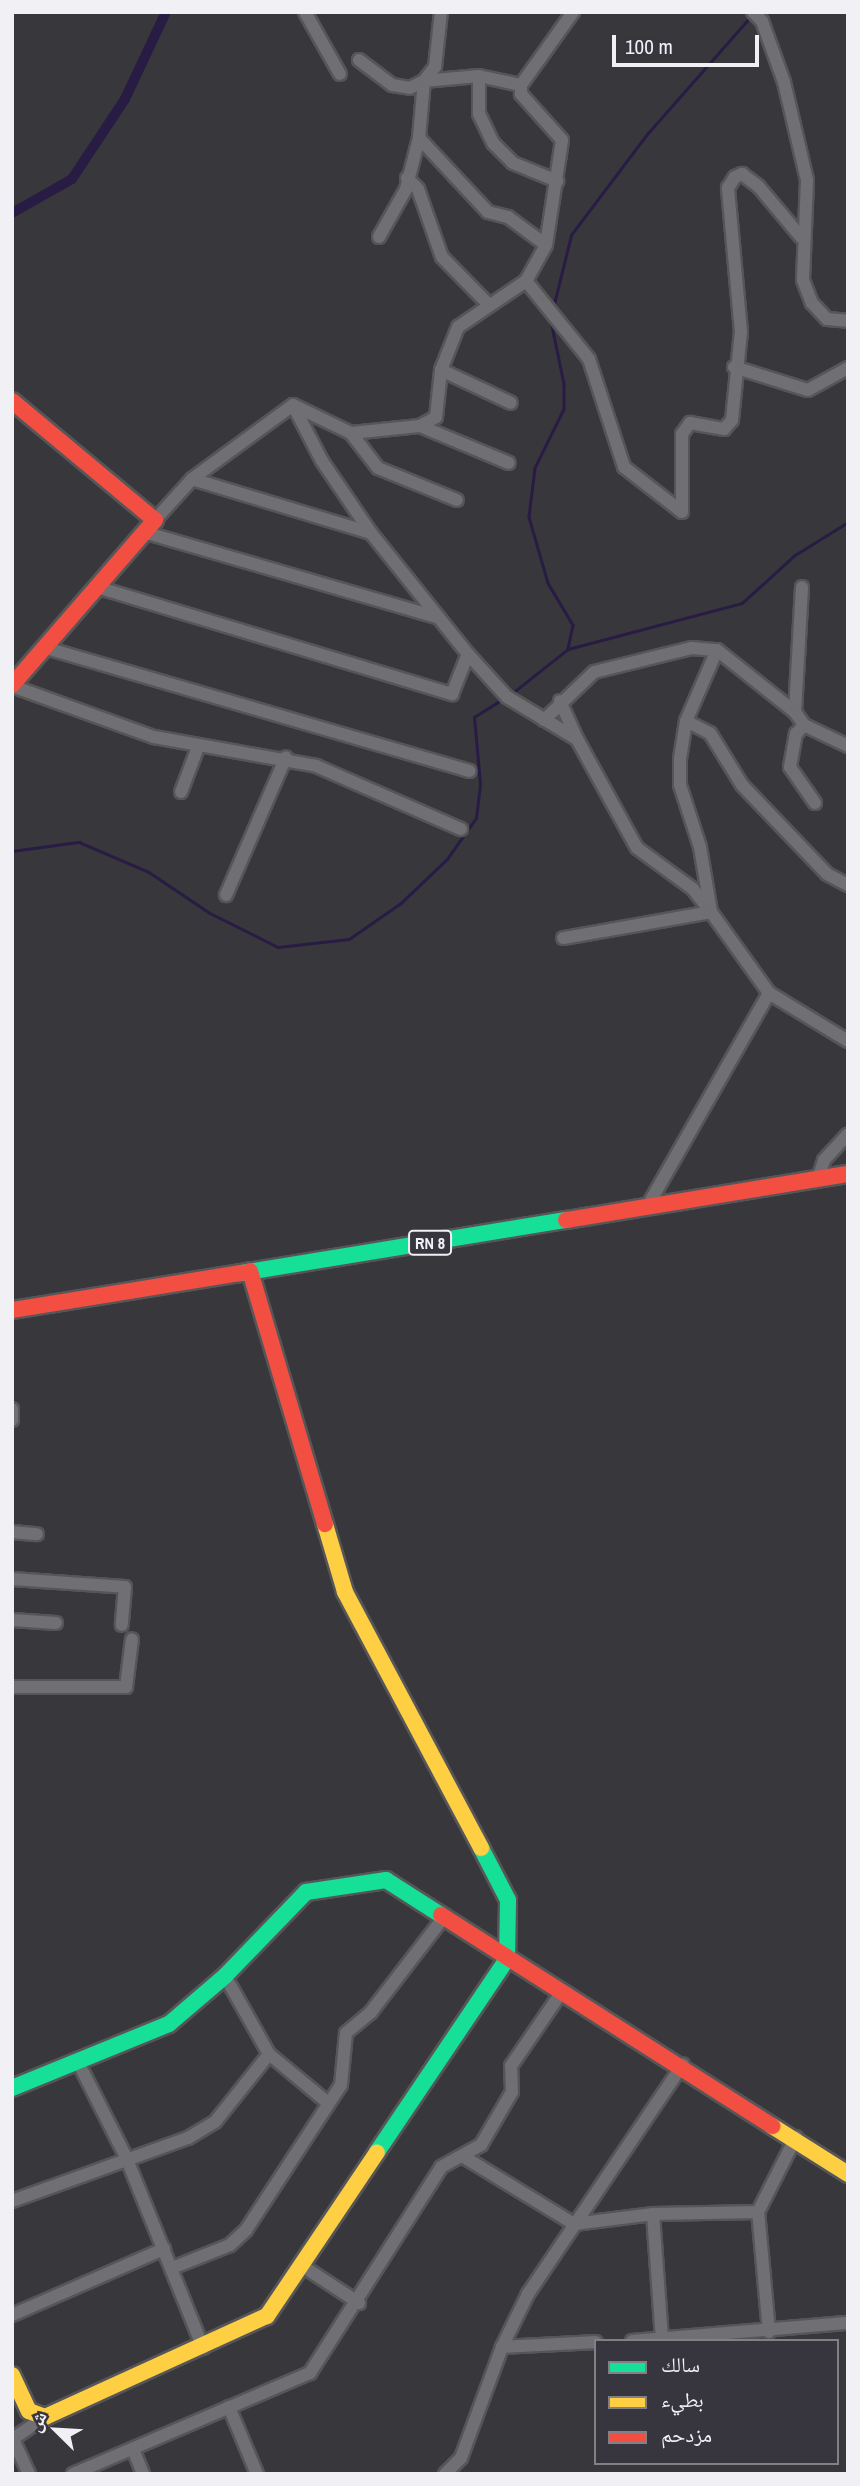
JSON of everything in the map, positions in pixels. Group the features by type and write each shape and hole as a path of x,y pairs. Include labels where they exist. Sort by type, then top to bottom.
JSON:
{"street":[{"path":"305,12 340,74"},
{"path":"379,237 399,206 419,138 424,81 435,67 441,12"},
{"path":"752,12 762,21 784,82 807,180 801,237 803,280 812,303 827,319 848,321"},
{"path":"351,433 420,426 436,416 441,370 458,327 487,303 526,281 546,245 562,141 521,94 521,85 570,13"},
{"path":"359,60 392,85 410,88 424,81 479,76 521,85"},
{"path":"479,76 479,114 493,143 513,163 557,181"},
{"path":"419,138 488,212 508,217 546,245"},
{"path":"526,281 589,359 624,467 676,513 685,505 682,434 690,424 724,429 732,420 734,367 741,332 728,188 735,177 742,174 759,187 801,237"},
{"path":"407,178 418,189 442,257 487,303"},
{"path":"734,367 808,390 848,368"},
{"path":"441,370 511,403"},
{"path":"12,401 151,527 439,618"},
{"path":"293,405 351,433 378,468 457,500"},
{"path":"293,405 192,479 100,588 12,685 154,737 198,747 286,757 461,829"},
{"path":"293,405 322,461 371,533 468,654 507,697 577,739"},
{"path":"420,426 509,463"},
{"path":"192,479 371,533"},
{"path":"795,712 802,587"},
{"path":"100,588 452,694 468,654"},
{"path":"46,648 470,771"},
{"path":"544,720 560,701 594,672 692,648 717,650 795,712 804,725 848,746"},
{"path":"711,912 700,846 680,785 686,721 717,650"},
{"path":"560,701 577,739 637,848 693,889 769,992 848,1041"},
{"path":"686,721 710,733 742,785 827,874 848,885"},
{"path":"804,725 796,734 790,766 815,803"},
{"path":"181,792 198,747"},
{"path":"226,895 286,757"},
{"path":"563,938 711,912"},
{"path":"647,1207 769,992"},
{"path":"818,1179 824,1160 848,1134"},
{"name":"RN 8","path":"12,1311 848,1174"},
{"path":"29,2474 13,2438 45,2417 203,2348 267,2316 304,2267 507,1959 508,1900 345,1592 250,1271"},
{"path":"12,1409 12,1420"},
{"path":"12,1532 37,1534"},
{"path":"12,1578 125,1587 122,1625"},
{"path":"12,1619 56,1623"},
{"path":"12,1687 126,1687 132,1639"},
{"path":"12,2088 79,2064 169,2024 225,1976 313,1889 386,1880 561,1993 683,2064 848,2174"},
{"path":"172,2268 238,2240 343,2077 340,2052 346,2033 371,2012 444,1917"},
{"path":"225,1976 270,2054 328,2103"},
{"path":"73,2474 310,2373 359,2303 441,2167 470,2158 512,2092 511,2066 561,1993"},
{"path":"12,2201 126,2157 188,2138 215,2122 270,2054"},
{"path":"79,2064 126,2157 203,2348"},
{"path":"445,2474 461,2458 502,2347 528,2294 683,2064"},
{"path":"769,2332 758,2212 796,2137"},
{"path":"470,2158 574,2224 653,2214 758,2212"},
{"path":"653,2214 662,2339 769,2332 848,2323"},
{"path":"12,2315 164,2249"},
{"path":"304,2267 359,2303"},
{"path":"502,2347 594,2342"},
{"path":"12,2375 29,2411 45,2417"},
{"path":"229,2407 257,2474"},
{"path":"132,2449 143,2474"}],"waterway":[{"path":"12,213 72,179 125,99 166,12"},
{"path":"553,308 571,235 648,133 752,15"},
{"path":"551,321 564,384 564,409 535,468 529,517 548,583 573,625 568,649"},
{"path":"510,695 568,649 742,603 795,555 848,522"},
{"path":"12,851 79,842 149,872 210,913 278,947 349,939 401,903 447,859 476,818 480,784 474,717 505,698"}],"traffic: fast":[{"path":"241,1273 566,1220"},
{"path":"377,2152 507,1959 508,1900 481,1848"},
{"path":"12,2088 169,2024 225,1976 306,1892 386,1880 441,1915"}],"traffic: slow":[{"path":"325,1524 345,1592 481,1848"},
{"path":"772,2126 848,2174"},
{"path":"12,2375 29,2411 45,2417 267,2316 377,2152"}],"traffic: jam":[{"path":"12,401 155,520 12,685"},
{"path":"566,1220 848,1174"},
{"path":"250,1271 325,1524"},
{"path":"12,1310 241,1273"},
{"path":"441,1915 772,2126"}]}
